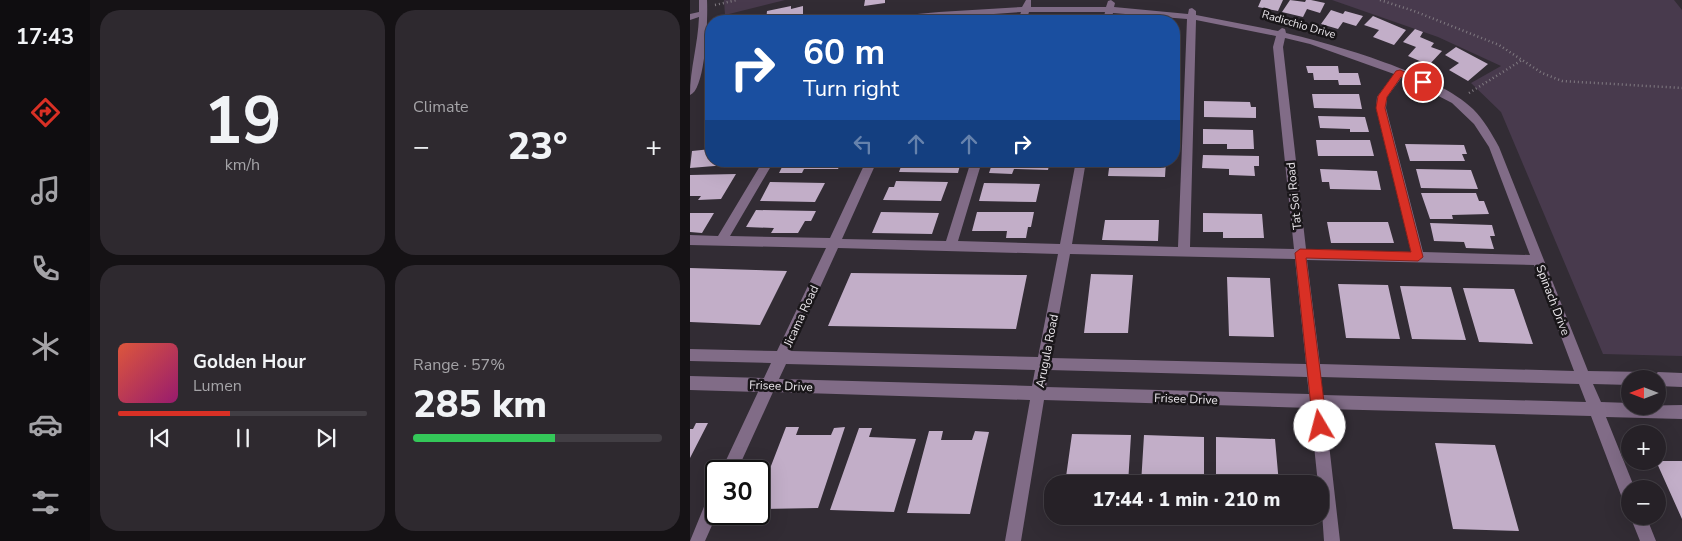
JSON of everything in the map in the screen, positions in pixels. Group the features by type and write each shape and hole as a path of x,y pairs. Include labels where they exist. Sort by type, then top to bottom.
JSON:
{"street":[{"path":"1024,15 1028,2"},
{"name":"Radicchio Drive","path":"912,15 1028,2 1110,3 1192,11 1236,19 1344,50 1423,82 1466,108"},
{"path":"1108,15 1110,3"},
{"path":"690,17 704,7"},
{"path":"690,92 694,68 702,47 704,7"},
{"path":"940,15 943,10"},
{"path":"1184,251 1192,11"},
{"name":"Tat Soi Road","path":"1282,31 1278,47 1332,541"},
{"path":"1400,73 1382,96 1381,108 1418,257"},
{"name":"Spinach Drive","path":"1466,108 1485,131 1494,147 1623,480"},
{"path":"720,242 765,167"},
{"name":"Jicama Road","path":"734,460 869,167"},
{"path":"950,247 975,167"},
{"name":"Arugula Road","path":"1013,541 1080,167"},
{"path":"690,240 1538,260"},
{"path":"690,355 1313,369 1621,378"},
{"path":"1666,379 1682,380"},
{"name":"Frisee Drive","path":"690,384 1682,412"},
{"path":"697,541 705,523"},
{"path":"1642,525 1648,541"}],"path":[{"path":"704,7 736,0"},
{"path":"1380,0 1414,11 1499,45 1551,78 1562,81 1682,88"},
{"path":"1455,101 1522,60"}],"shaded area":[{"path":"724,0 785,0 725,15"},
{"path":"1332,0 1674,0 1682,10 1682,356 1603,354 1501,112 1471,83 1501,66 1438,37"}],"building":[{"path":"865,0 885,0 885,3 864,6"},
{"path":"1261,0 1283,0 1278,11 1258,7"},
{"path":"1290,0 1305,2 1306,0 1311,0 1325,3 1320,13 1307,9 1303,17 1282,12"},
{"path":"791,6 791,9 803,6 803,15 767,15 767,11"},
{"path":"1331,10 1343,14 1345,11 1363,16 1356,26 1343,22 1338,29 1321,24"},
{"path":"1373,16 1406,30 1394,45 1373,37 1379,30 1364,25"},
{"path":"1415,29 1423,32 1420,37 1434,43 1431,47 1442,51 1429,65 1408,56 1416,47 1403,42"},
{"path":"1456,47 1488,64 1468,81 1449,70 1459,63 1445,55"},
{"path":"1306,66 1338,66 1339,73 1358,73 1361,85 1339,85 1338,80 1314,80 1313,73 1308,73"},
{"path":"1312,94 1359,94 1362,109 1314,108"},
{"path":"1204,101 1250,102 1251,107 1256,107 1256,118 1204,117"},
{"path":"1318,116 1365,117 1369,132 1350,132 1350,129 1320,128"},
{"path":"1203,129 1253,130 1254,149 1227,149 1227,144 1203,144"},
{"path":"1316,140 1370,140 1374,156 1318,156"},
{"path":"1405,144 1464,145 1467,154 1462,154 1465,161 1410,161"},
{"path":"705,150 705,167 690,168 692,151"},
{"path":"1203,155 1259,156 1259,166 1254,166 1255,176 1229,175 1229,169 1202,168"},
{"path":"782,167 839,167 838,169 804,169 802,173 779,173"},
{"path":"901,167 960,167 958,173 899,172"},
{"path":"991,167 1049,167 1048,170 1014,169 1012,174 989,173"},
{"path":"1109,167 1166,167 1165,177 1108,176"},
{"path":"1320,169 1377,171 1381,190 1330,189 1329,182 1322,182"},
{"path":"1416,169 1471,170 1478,189 1421,188"},
{"path":"736,174 721,199 698,200 701,196 690,196 690,175"},
{"path":"896,181 948,182 941,201 883,200 889,187 894,187"},
{"path":"770,182 825,183 815,202 760,201"},
{"path":"984,183 1040,184 1036,202 979,201"},
{"path":"1421,193 1476,193 1479,201 1484,201 1489,214 1452,215 1453,219 1430,219"},
{"path":"756,210 816,211 811,221 805,221 798,233 771,233 774,228 746,227"},
{"path":"881,212 939,213 932,234 872,233"},
{"path":"977,212 1034,212 1031,227 1028,227 1026,238 1006,238 1007,231 972,231"},
{"path":"690,213 714,213 702,233 690,232"},
{"path":"1203,213 1262,214 1264,238 1223,238 1223,232 1203,232"},
{"path":"1105,220 1159,220 1158,241 1102,240"},
{"path":"1327,222 1388,222 1394,243 1331,243"},
{"path":"1430,223 1492,225 1495,236 1490,236 1494,249 1466,248 1464,242 1434,241"},
{"path":"690,268 787,271 760,325 690,322"},
{"path":"851,273 1027,275 1016,329 828,326"},
{"path":"1091,274 1133,275 1128,333 1084,333"},
{"path":"1227,277 1270,278 1274,337 1229,336"},
{"path":"1338,284 1388,285 1400,339 1346,338"},
{"path":"1400,286 1451,287 1466,340 1412,339"},
{"path":"1463,288 1514,289 1533,344 1479,342"},
{"path":"696,423 708,423 690,458 690,429 693,429"},
{"path":"786,427 799,427 796,435 831,435 834,428 845,427 818,508 770,509 770,468"},
{"path":"859,428 872,428 869,437 916,439 894,512 830,510"},
{"path":"929,431 943,431 941,440 972,440 975,431 989,432 970,514 907,513"},
{"path":"1072,434 1131,435 1129,475 1066,475"},
{"path":"1144,435 1204,437 1204,475 1142,475"},
{"path":"1216,437 1275,439 1278,475 1216,475"},
{"path":"1435,443 1495,445 1519,531 1453,529"},
{"path":"1666,461 1682,461 1682,519 1666,480 1660,470 1666,470"}],"route":[{"path":"1320,426 1300,253 1418,257 1381,108 1382,96 1400,73 1423,82"}]}
